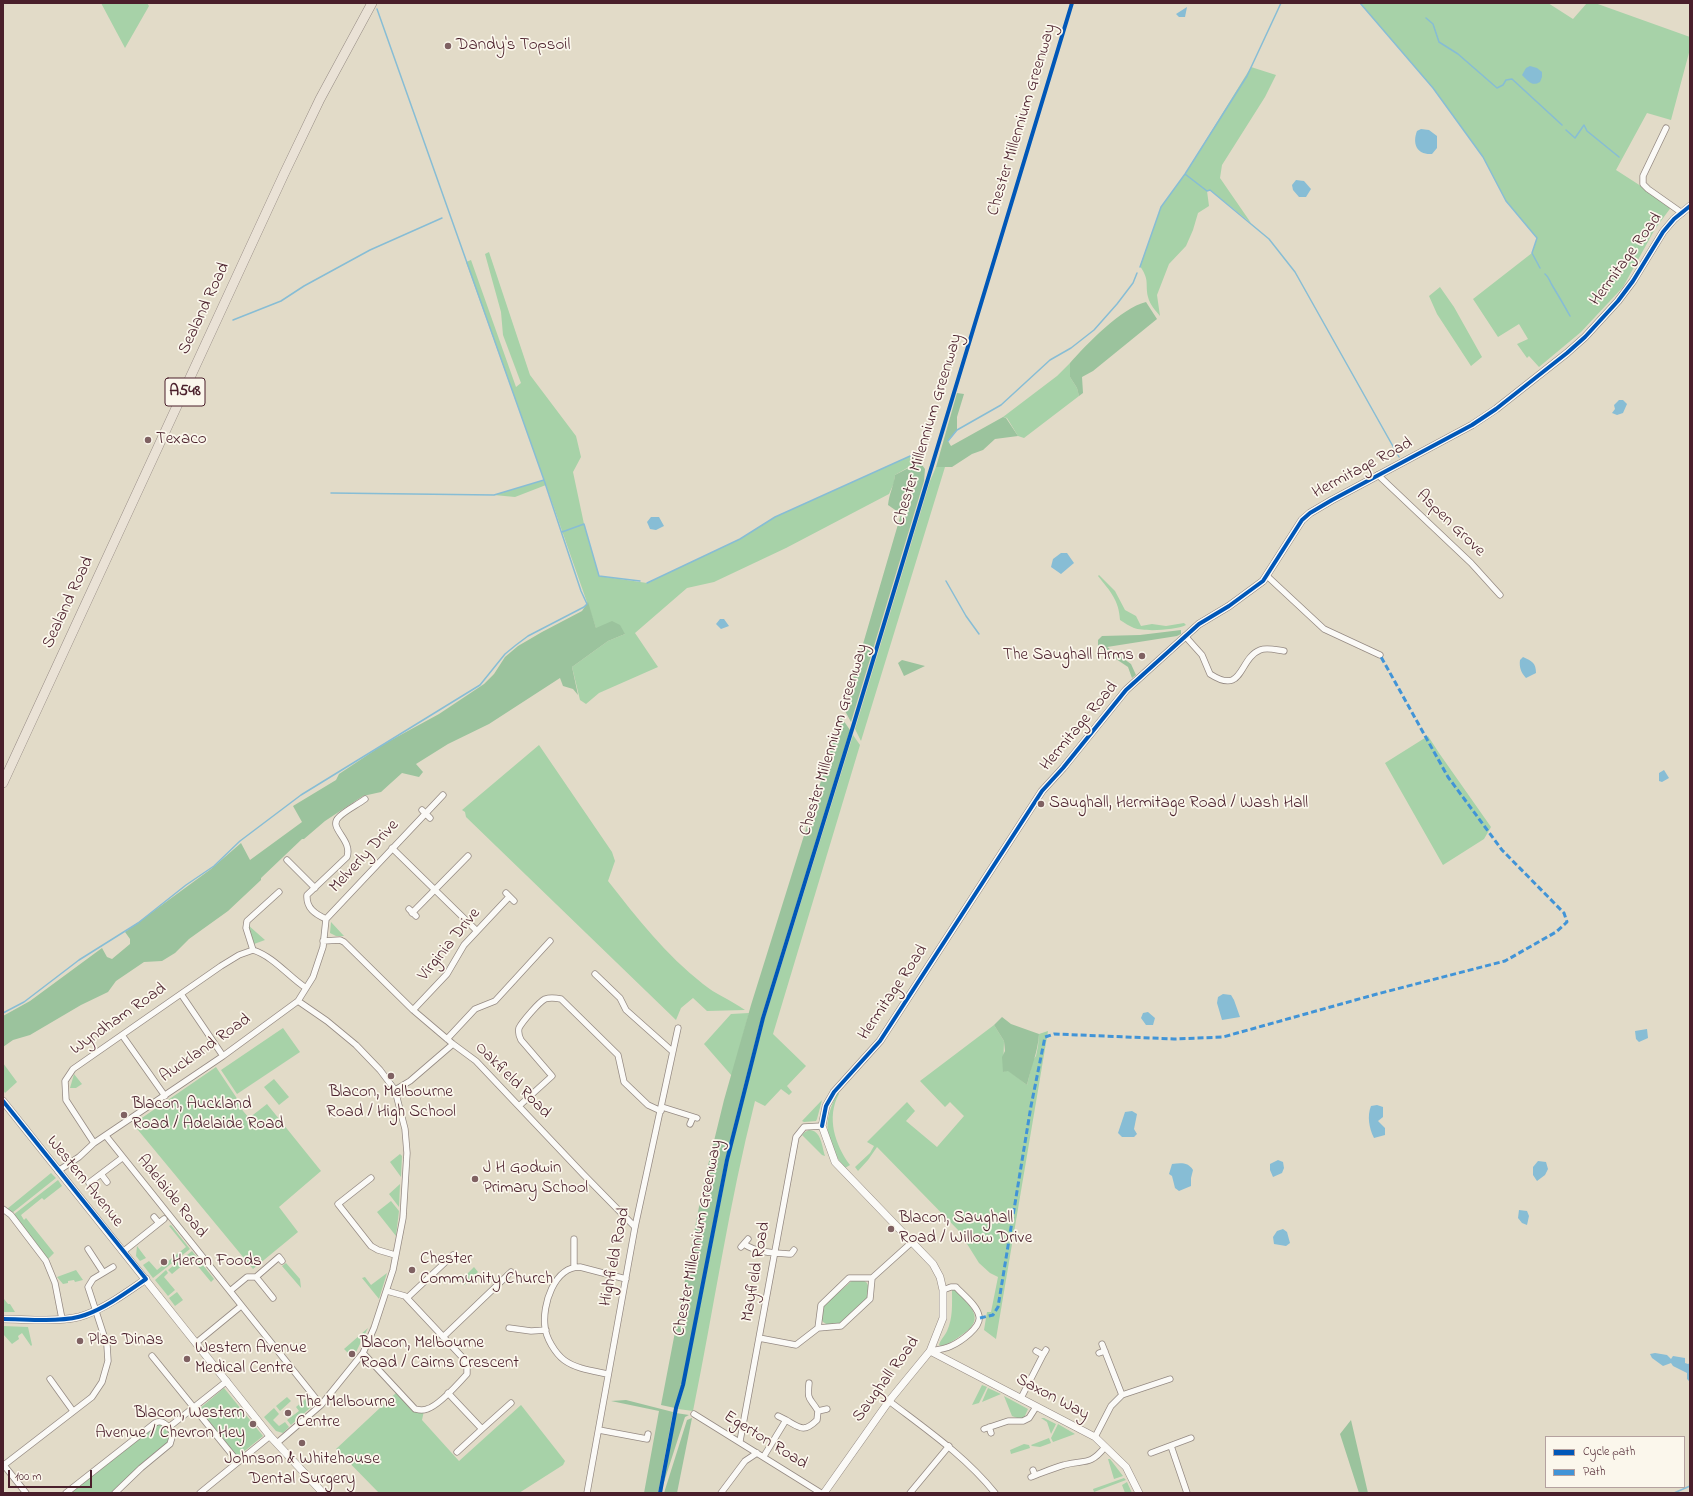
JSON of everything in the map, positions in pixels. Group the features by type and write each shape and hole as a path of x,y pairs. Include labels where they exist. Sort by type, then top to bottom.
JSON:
{"main road":[{"name":"Sealand Road","path":"3,783 144,482 284,174 320,99 372,3"}],"street":[{"path":"1666,128 1643,176 1643,184 1648,190 1682,212"},
{"name":"Hermitage Road","path":"822,1126 826,1106 834,1092 880,1041 1042,791 1063,768 1126,690 1199,624 1256,587 1267,576 1302,520 1310,513 1472,425 1496,409 1567,353 1590,332 1618,301 1633,281 1663,232 1682,212 1690,206"},
{"name":"Aspen Grove","path":"1378,475 1466,558 1500,595"},
{"path":"1267,576 1324,629 1380,655"},
{"path":"1185,636 1202,656 1208,672 1212,676 1224,681 1231,681 1238,677 1256,652 1266,649 1284,651"},
{"name":"Melverly Drive","path":"326,919 424,812 443,795"},
{"path":"326,919 317,915 309,906 306,902 307,895 347,857 349,850 336,824 338,818 365,799"},
{"path":"424,812 430,818"},
{"path":"392,848 476,930"},
{"path":"412,912 468,856"},
{"path":"287,860 315,888"},
{"path":"278,892 247,921 246,928 253,950 268,956 291,977 306,988"},
{"name":"Virginia Drive","path":"413,1010 447,974 464,945 476,930 510,897"},
{"name":"Auckland Road","path":"58,1170 78,1157 94,1143 223,1056 298,1002 313,977 323,941 326,919"},
{"name":"Oakfield Road","path":"323,941 340,940 344,942 413,1010 453,1044 476,1060 635,1227"},
{"path":"447,1039 475,1010 495,1001 550,941"},
{"name":"Wyndham Road","path":"94,1143 73,1113 66,1100 65,1081 73,1070 180,994 239,955 253,950"},
{"path":"595,973 620,998 626,1010 672,1051"},
{"path":"180,994 223,1056"},
{"path":"519,1106 552,1076 520,1040 518,1034 519,1027 540,1003 546,999 554,997 561,999 618,1055 624,1082 648,1105 695,1117 690,1124"},
{"path":"277,1443 321,1405 363,1354 387,1291 394,1266 403,1218 407,1153 405,1129 395,1090 380,1070 356,1045 327,1022 298,1002"},
{"name":"Highfield Road","path":"587,1493 635,1227 678,1028"},
{"path":"122,1035 165,1096"},
{"path":"395,1090 410,1081 453,1044"},
{"name":"Western Avenue","path":"4,1104 124,1251 270,1436 320,1492"},
{"name":"Saughall Road","path":"822,1126 834,1162 933,1264 940,1277 943,1290 943,1318 930,1351 889,1401 824,1493"},
{"name":"Mayfield Road","path":"740,1441 796,1137 804,1127 822,1126"},
{"name":"Adelaide Road","path":"106,1136 122,1158 321,1405"},
{"path":"89,1184 122,1158"},
{"path":"101,1174 106,1182"},
{"path":"372,1178 338,1204 371,1246 378,1250 395,1255"},
{"path":"3,1208 46,1261 55,1283 62,1319"},
{"path":"124,1251 162,1221 154,1217"},
{"path":"574,1239 574,1267"},
{"path":"818,1328 821,1305 849,1278 872,1278 912,1242"},
{"path":"745,1243 751,1249 793,1254"},
{"path":"88,1249 102,1272"},
{"path":"407,1298 453,1256"},
{"path":"230,1291 247,1277 256,1277 279,1257 282,1261"},
{"path":"26,1493 3,1465 96,1393 108,1362 108,1345 97,1309 88,1287 93,1279 102,1272 113,1267"},
{"path":"608,1374 579,1367 565,1361 557,1354 546,1330 546,1304 552,1289 562,1274 574,1267 580,1267 626,1279"},
{"path":"443,1337 511,1272"},
{"path":"256,1277 273,1298"},
{"path":"759,1338 796,1345 818,1328 841,1326 870,1298 872,1278"},
{"path":"3,1319 62,1319 84,1315 120,1297 146,1279"},
{"path":"930,1351 952,1346 975,1330 980,1321 976,1309 956,1287 951,1286 943,1290"},
{"path":"363,1354 415,1409 422,1411 429,1409 467,1374 464,1359 407,1298 405,1296 387,1291"},
{"path":"196,1343 241,1306"},
{"path":"509,1327 531,1331 546,1330"},
{"path":"1102,1344 1122,1395"},
{"path":"1099,1353 1105,1350"},
{"name":"Saxon Way","path":"930,1351 1095,1437 1126,1467 1139,1493"},
{"path":"1021,1398 1045,1353 1036,1351"},
{"path":"152,1356 238,1462"},
{"path":"50,1379 74,1411"},
{"path":"1095,1437 1111,1406 1122,1395 1170,1379"},
{"path":"169,1427 227,1381"},
{"path":"778,1416 801,1428 807,1428 817,1420 818,1411 809,1401 809,1383"},
{"path":"448,1393 482,1429"},
{"path":"889,1401 949,1446 979,1473 995,1493"},
{"path":"457,1452 511,1403"},
{"path":"988,1430 1008,1421 1023,1421 1029,1418 1036,1407"},
{"path":"818,1411 827,1409"},
{"name":"Egerton Road","path":"694,1414 740,1441 821,1493"},
{"path":"764,1456 786,1420"},
{"path":"66,1493 156,1423 159,1421 164,1422 173,1434 170,1444 141,1468 115,1493"},
{"path":"599,1430 647,1439 648,1434"},
{"path":"200,1493 270,1436"},
{"path":"1151,1453 1191,1438"},
{"path":"910,1493 949,1446"},
{"path":"1171,1446 1188,1493"},
{"path":"1033,1474 1065,1465 1091,1461 1105,1448"},
{"path":"721,1493 745,1461 757,1453"}],"green space":[{"path":"101,3 147,3 149,6 125,48"},
{"path":"1360,3 1548,3 1573,19 1587,3 1595,3 1690,37 1690,49 1671,120 1647,113 1616,170 1672,206 1655,229 1623,287 1581,332 1539,367 1529,356 1527,358 1517,344 1528,339 1519,324 1498,337 1473,299 1532,253 1537,238 1506,201 1483,157 1433,88"},
{"path":"1251,67 1276,75 1265,97 1222,165 1220,178 1251,223 1210,190 1207,191 1209,206 1198,213 1186,246 1169,264 1157,295 1160,316 1153,308 1149,300 1146,279 1140,266 1161,207 1185,174"},
{"path":"489,252 530,375 576,436 581,457 573,472 584,524 599,576 647,583 740,539 775,517 919,452 914,464 895,475 894,483 889,494 786,548 714,582 687,588 635,633 658,667 599,693 586,704 580,700 572,667 608,641 625,634 596,628 546,485 515,497 494,495 544,480 466,262 471,260 516,387 521,383 503,335 501,312 485,254"},
{"path":"1440,287 1454,307 1482,357 1471,366 1437,314 1429,296"},
{"path":"1146,302 1157,319 1093,371 1082,377 1083,393 1079,396 1077,388 1070,377 1070,363 1115,319 1126,311"},
{"path":"1070,363 1070,377 1077,388 1079,396 1024,438 1018,436 1007,418 1003,417 1057,376"},
{"path":"957,393 964,394 957,417 957,430 948,441 951,446 1003,417 1006,418 1018,436 995,439 983,450 972,454 952,467 936,467"},
{"path":"917,458 925,469 924,481 851,722 844,709 901,514 888,505 889,497 895,475 914,465"},
{"path":"936,467 945,467 861,741 855,729 930,481"},
{"path":"1099,575 1115,591 1125,610 1136,616 1141,626 1152,624 1166,626 1184,623 1186,625 1168,629 1139,629 1134,628 1120,620 1116,601 1098,576"},
{"path":"588,602 596,628 612,621 620,625 625,634 608,641 572,667 578,695 573,689 563,686 560,678 489,724 448,744 416,764 423,772 419,777 402,773 381,792 363,796 325,821 304,839 302,839 228,911 189,939 175,953 162,961 144,962 116,981 108,992 81,1005 30,1035 13,1040 3,1047 3,1016 30,1001 102,948 107,957 112,959 130,944 130,939 125,932 211,869 241,843 250,860 302,822 293,806 336,780 339,774 384,744 439,714 484,684 494,674 505,657 518,646 582,611"},
{"path":"1181,630 1181,634 1177,636 1107,647 1131,664 1136,675 1132,678 1128,667 1098,647 1098,640 1102,636 1140,635"},
{"path":"902,660 925,666 904,676 898,663"},
{"path":"841,717 850,730 762,1015 725,1161 683,1380 675,1408 661,1405 703,1186 724,1100 751,1005"},
{"path":"853,735 860,745 773,1034 806,1066 787,1086 792,1092 789,1095 781,1089 765,1106 755,1101 729,1217 693,1411 678,1409 684,1387 731,1150 764,1021"},
{"path":"1428,736 1491,827 1484,839 1443,865 1385,763"},
{"path":"539,745 612,852 615,861 608,881 641,922 689,973 708,988 745,1010 707,1011 693,998 681,1008 676,1020 466,817 465,812 462,810"},
{"path":"331,922 344,936 336,936 330,933"},
{"path":"248,925 265,940 254,944"},
{"path":"749,1013 732,1076 704,1044 731,1014"},
{"path":"1002,1017 1011,1024 1039,1034 1036,1053 1027,1085 1008,1071 1003,1072 1002,1057 1005,1051 1004,1041 994,1025"},
{"path":"994,1025 1004,1041 1003,1072 1008,1070 1027,1085 1033,1060 1036,1056 1039,1034 1048,1031 996,1339 984,1330 987,1312 991,1312 998,1277 990,1273 979,1263 959,1231 877,1147 858,1171 855,1167 870,1153 874,1146 867,1142 907,1102 915,1111 906,1121 937,1147 964,1116 950,1102 945,1107 920,1081"},
{"path":"283,1028 300,1052 237,1094 221,1070"},
{"path":"3,1063 17,1082 5,1093 3,1090"},
{"path":"216,1067 240,1103 238,1105 249,1118 267,1104 321,1171 279,1207 298,1232 253,1269 133,1124"},
{"path":"74,1074 82,1084 76,1088 70,1088"},
{"path":"274,1079 289,1097 279,1105 264,1087"},
{"path":"838,1092 839,1094 833,1112 833,1121 836,1140 850,1165 845,1168 833,1149 829,1140 828,1132 829,1113"},
{"path":"822,1100 816,1121 802,1121"},
{"path":"809,1130 813,1131 819,1136 825,1156 822,1155 802,1135"},
{"path":"400,1154 402,1156 401,1177 390,1162"},
{"path":"51,1173 56,1178 12,1213 7,1209"},
{"path":"58,1180 62,1186 44,1200 42,1198 21,1215 24,1220 26,1218 54,1253 48,1259 13,1215"},
{"path":"400,1184 399,1207 389,1194"},
{"path":"391,1201 399,1211 396,1236 377,1212"},
{"path":"171,1225 190,1249 153,1278 143,1265 149,1261 157,1270 186,1247 169,1226"},
{"path":"137,1246 146,1258 140,1261 136,1256"},
{"path":"192,1251 214,1279 211,1282 191,1258 185,1263 182,1259"},
{"path":"180,1260 184,1264 172,1274 168,1270"},
{"path":"286,1263 300,1279 301,1288 282,1266"},
{"path":"474,1267 478,1272 464,1285 460,1281"},
{"path":"76,1270 83,1280 75,1282 74,1280 68,1281 68,1283 63,1284 57,1277"},
{"path":"166,1270 168,1273 164,1277 175,1290 168,1296 155,1280"},
{"path":"387,1273 379,1299 362,1278 365,1277 371,1285"},
{"path":"854,1279 863,1280 867,1283 869,1288 867,1299 841,1324 828,1325 823,1322 821,1318 823,1306"},
{"path":"952,1290 955,1290 966,1301 975,1317 970,1328 963,1334 950,1343 941,1346 939,1345 949,1326 952,1311"},
{"path":"177,1292 183,1300 175,1306 169,1298"},
{"path":"4,1299 8,1304 10,1304 15,1312 3,1312"},
{"path":"3,1326 28,1327 32,1345 31,1346 22,1333 18,1336 19,1339 12,1344 3,1334"},
{"path":"368,1328 356,1352 348,1353 344,1349"},
{"path":"982,1385 987,1387 979,1403 972,1405"},
{"path":"224,1388 263,1436 236,1458 199,1412 199,1409"},
{"path":"988,1388 1001,1394 982,1402"},
{"path":"397,1392 414,1410 424,1411 422,1420 459,1461 521,1405 565,1461 563,1465 519,1493 379,1493 336,1449"},
{"path":"309,1396 311,1398 310,1408 291,1425 287,1420 299,1411 296,1407"},
{"path":"1004,1396 1028,1409 1024,1418 1020,1419 1012,1416"},
{"path":"287,1397 291,1401 280,1411 276,1406"},
{"path":"626,1400 673,1412 658,1493 644,1493 659,1411 611,1401"},
{"path":"274,1408 279,1414 273,1420 279,1426 285,1422 289,1427 283,1433 276,1431 264,1417"},
{"path":"676,1413 689,1415 685,1417 663,1485"},
{"path":"692,1418 677,1493 664,1493 687,1420"},
{"path":"1041,1418 1056,1424 1051,1434 1047,1422"},
{"path":"1351,1420 1368,1493 1359,1493 1340,1434"},
{"path":"156,1424 163,1425 171,1436 168,1442 112,1493 70,1493"},
{"path":"1058,1424 1075,1434 1053,1442 1051,1438"},
{"path":"1049,1438 1051,1443 1040,1447 1031,1445"},
{"path":"1024,1444 1029,1445 1030,1448 1011,1454 1010,1450"},
{"path":"1108,1459 1110,1459 1123,1476 1114,1479"},
{"path":"1124,1478 1126,1480 1094,1492 1093,1489"},
{"path":"1127,1482 1132,1493 1125,1493 1122,1485"}],"water":[{"path":"1187,7 1185,17 1179,17 1176,14"},
{"path":"1530,66 1537,68 1542,72 1540,82 1532,84 1522,75 1526,68"},
{"path":"1421,129 1429,130 1437,136 1437,148 1432,154 1423,153 1417,148 1415,140 1417,131"},
{"path":"1296,180 1304,181 1311,189 1306,197 1299,197 1293,190 1292,185"},
{"path":"1619,400 1623,400 1627,404 1623,413 1617,415 1612,413 1615,409 1614,405"},
{"path":"651,517 659,517 664,526 656,530 650,529 647,522"},
{"path":"1061,553 1067,553 1074,563 1061,574 1051,567 1053,559"},
{"path":"720,619 724,619 729,626 721,629 716,624"},
{"path":"1523,657 1533,663 1536,670 1536,673 1526,678 1520,667 1520,660"},
{"path":"1664,770 1669,778 1662,782 1659,781 1659,773"},
{"path":"1223,994 1231,995 1240,1017 1222,1020 1217,1003 1218,997"},
{"path":"1148,1012 1155,1018 1153,1025 1146,1025 1141,1018 1143,1013"},
{"path":"1647,1029 1648,1038 1639,1042 1636,1039 1635,1031"},
{"path":"1377,1105 1383,1107 1383,1117 1378,1121 1385,1128 1385,1135 1374,1138 1370,1126 1369,1114 1371,1106"},
{"path":"1132,1111 1137,1114 1134,1129 1137,1134 1134,1137 1122,1137 1118,1133 1125,1112"},
{"path":"1278,1160 1283,1162 1284,1168 1282,1173 1273,1177 1270,1170 1270,1164"},
{"path":"1538,1161 1546,1162 1548,1169 1545,1175 1537,1181 1533,1175 1533,1167"},
{"path":"1178,1163 1191,1167 1193,1170 1191,1186 1179,1191 1175,1188 1172,1176 1169,1174 1172,1164"},
{"path":"1519,1210 1527,1211 1529,1216 1527,1225 1522,1223 1518,1218"},
{"path":"1283,1229 1287,1232 1290,1243 1286,1246 1274,1244 1273,1237 1277,1231"},
{"path":"1655,1353 1667,1355 1671,1359 1673,1356 1685,1358 1685,1363 1690,1363 1690,1382 1687,1379 1687,1373 1673,1366 1671,1363 1663,1366 1652,1358 1650,1354"}],"waterway":[{"path":"1140,267 1161,207 1185,174 1247,76 1281,3"},
{"path":"1360,3 1433,88 1483,157 1506,201 1537,238 1532,253 1540,268"},
{"path":"331,493 494,495 544,480 377,9"},
{"path":"1426,18 1433,24 1439,42 1458,54 1497,88 1503,85 1506,80 1512,79 1562,125"},
{"path":"1566,130 1575,138 1584,125 1587,131 1619,157"},
{"path":"1185,174 1207,191 1210,190 1269,239 1295,272 1399,457"},
{"path":"233,320 281,301 304,286 370,250 442,218"},
{"path":"948,441 957,430 1001,405 1050,360 1071,348 1094,330 1133,283 1137,273"},
{"path":"1545,274 1570,316"},
{"path":"647,583 740,539 775,517 919,452"},
{"path":"3,1013 24,1002 79,960 138,923 186,885 214,866 240,841 301,795 480,685 505,654 528,636 584,607 587,604 581,591 544,480"},
{"path":"562,532 584,524 599,576 640,581"},
{"path":"946,581 966,616 979,634"},
{"path":"1674,1493 1690,1486"}],"marked path":[{"path":"980,1318 993,1315 998,1307 1031,1106 1045,1037 1054,1034 1174,1039 1223,1037 1377,994 1505,961 1556,932 1567,922 1564,913 1502,850 1448,777 1380,655"}],"cycle path":[{"name":"Chester Millennium Greenway","path":"660,1493 676,1408 683,1385 727,1160 763,1018 1072,3"},
{"path":"822,1126 826,1106 834,1092 880,1041 1042,791 1063,768 1126,690 1199,624 1229,606 1263,581 1302,520 1310,513 1472,425 1496,409 1567,353 1585,337 1618,301 1633,281 1663,232 1674,219 1690,206"},
{"path":"3,1101 146,1279 109,1304 85,1315 56,1320 3,1319"}],"place":[{"name":"Dandy's Topsoil","path":"448,46"},
{"name":"Texaco","path":"148,440"},
{"name":"The Saughall Arms","path":"1142,656"},
{"name":"Saughall, Hermitage Road / Wash Hall","path":"1041,804"},
{"name":"Blacon, Melbourne Road / High School","path":"391,1076"},
{"name":"Blacon, Auckland Road / Adelaide Road","path":"124,1115"},
{"name":"J H Godwin Primary School","path":"475,1179"},
{"name":"Blacon, Saughall Road / Willow Drive","path":"891,1229"},
{"name":"Heron Foods","path":"164,1262"},
{"name":"Chester Community Church","path":"412,1270"},
{"name":"Plas Dinas","path":"80,1341"},
{"name":"Blacon, Melbourne Road / Cairns Crescent","path":"352,1354"},
{"name":"Western Avenue Medical Centre","path":"187,1359"},
{"name":"The Melbourne Centre","path":"288,1413"},
{"name":"Blacon, Western Avenue / Chevron Hey","path":"253,1424"},
{"name":"Johnson & Whitehouse Dental Surgery","path":"302,1443"}]}
